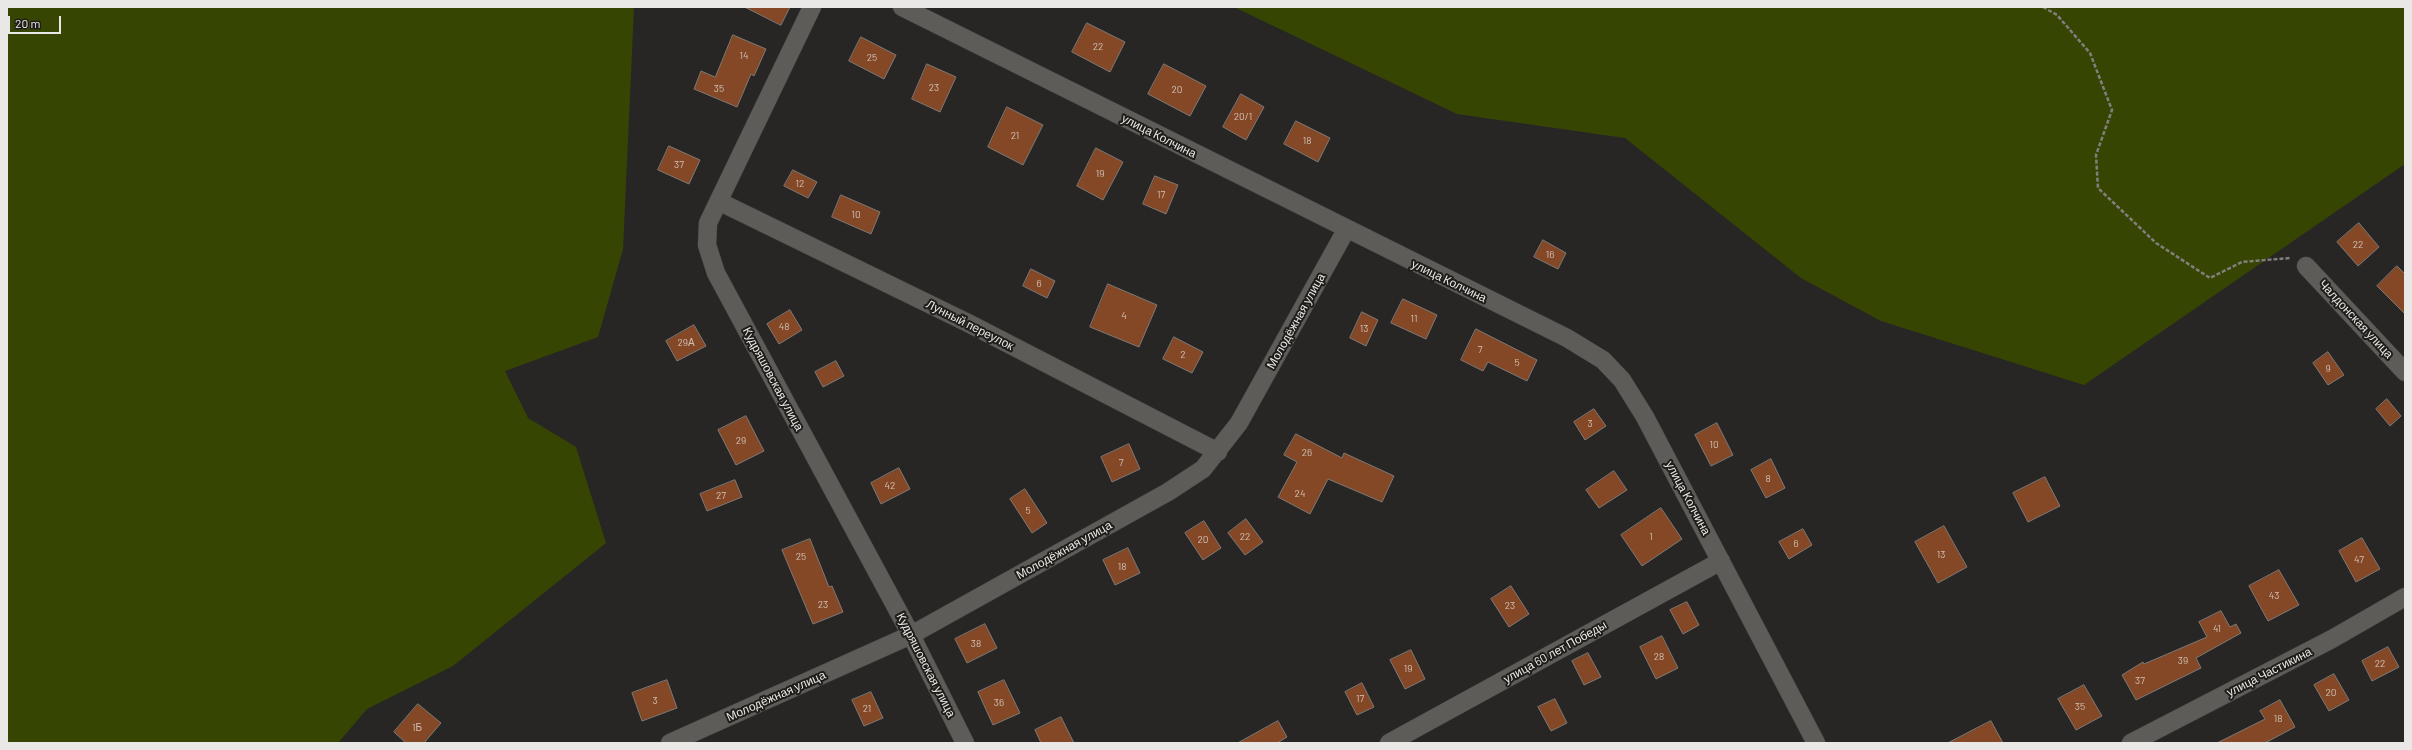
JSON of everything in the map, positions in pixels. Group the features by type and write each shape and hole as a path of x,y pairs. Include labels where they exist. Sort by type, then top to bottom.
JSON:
{"street":[{"name":"Кудряшовская улица","path":"812,7 720,202 708,223 707,245 716,273 911,635 965,743"},
{"name":"улица Колчина","path":"902,7 1346,230 1567,338 1603,360 1622,380 1645,417 1816,743"},
{"name":"Лунный переулок","path":"720,202 968,323 1218,452"},
{"name":"Молодёжная улица","path":"670,743 911,635 1168,492 1203,469 1218,452 1239,423 1346,230"},
{"name":"Чалдонская улица","path":"2306,266 2405,372"},
{"name":"улица 60 лет Победы","path":"1389,743 1721,561"},
{"name":"улица Частикина","path":"2131,743 2332,639 2405,596"}],"path":[{"path":"2042,7 2057,15 2090,53 2112,110 2096,155 2098,188 2156,243 2210,278 2242,262 2292,258 2306,266"}],"green space":[{"path":"7,7 634,7 623,249 598,337 505,371 528,418 576,447 606,543 453,666 367,709 338,743 7,743"},
{"path":"1234,7 2405,7 2405,164 2084,385 1881,321 1801,278 1625,138 1457,114"}],"building":[{"path":"745,7 790,7 781,25"},
{"path":"1087,23 1125,42 1110,72 1072,52"},
{"path":"733,35 766,49 754,76 751,74 737,107 694,89 701,71 715,77"},
{"path":"861,37 896,55 884,79 849,61"},
{"path":"927,64 956,77 940,112 912,99"},
{"path":"1164,64 1206,86 1190,116 1148,94"},
{"path":"1241,94 1264,107 1246,140 1223,127"},
{"path":"1007,107 1043,125 1023,165 988,147"},
{"path":"1296,121 1330,138 1318,162 1284,144"},
{"path":"669,146 700,160 689,184 658,170"},
{"path":"1096,148 1123,162 1103,200 1077,186"},
{"path":"793,170 817,182 808,198 784,186"},
{"path":"1155,176 1178,185 1166,214 1143,204"},
{"path":"841,195 880,212 871,234 832,217"},
{"path":"2359,223 2379,247 2358,266 2337,242"},
{"path":"1543,240 1566,253 1558,269 1534,257"},
{"path":"2397,266 2405,274 2405,314 2377,286"},
{"path":"1031,269 1055,281 1047,298 1023,286"},
{"path":"1108,284 1157,305 1139,347 1090,327"},
{"path":"1403,299 1437,315 1426,339 1391,323"},
{"path":"790,310 802,330 779,344 767,324"},
{"path":"1362,312 1378,320 1366,346 1350,338"},
{"path":"694,325 706,346 677,361 666,341"},
{"path":"1476,329 1537,360 1527,381 1488,362 1483,371 1461,360"},
{"path":"1174,337 1203,352 1192,373 1163,359"},
{"path":"2328,352 2344,375 2328,385 2313,363"},
{"path":"836,361 844,376 823,387 815,372"},
{"path":"2387,399 2401,416 2390,426 2376,409"},
{"path":"1594,409 1606,426 1585,440 1574,422"},
{"path":"746,416 764,451 736,465 718,430"},
{"path":"1717,423 1733,455 1711,466 1695,435"},
{"path":"1296,434 1342,458 1344,453 1394,476 1382,502 1328,479 1310,514 1278,497 1297,462 1284,455"},
{"path":"1129,444 1140,469 1112,482 1101,457"},
{"path":"1771,459 1785,488 1766,498 1751,470"},
{"path":"899,468 910,489 881,504 871,483"},
{"path":"1614,471 1627,490 1599,508 1586,490"},
{"path":"2045,477 2060,506 2028,522 2013,493"},
{"path":"735,480 742,497 707,511 700,494"},
{"path":"1025,489 1047,523 1032,533 1010,499"},
{"path":"1661,508 1682,539 1642,566 1621,535"},
{"path":"1246,519 1263,542 1245,555 1228,533"},
{"path":"1204,521 1221,548 1203,560 1185,533"},
{"path":"1944,526 1967,567 1938,583 1915,542"},
{"path":"1803,529 1812,545 1789,559 1779,542"},
{"path":"2362,538 2380,569 2356,582 2339,551"},
{"path":"810,539 829,587 832,586 843,612 813,624 782,550"},
{"path":"1128,548 1140,573 1115,585 1103,560"},
{"path":"2279,570 2299,605 2268,621 2249,586"},
{"path":"1511,586 1529,614 1509,627 1491,599"},
{"path":"1687,602 1699,625 1683,634 1670,610"},
{"path":"2221,611 2230,627 2236,624 2241,633 2196,658 2201,668 2136,700 2122,675 2143,662 2144,664 2207,637 2199,622"},
{"path":"985,624 997,648 967,663 955,639"},
{"path":"1662,636 1678,668 1656,679 1640,647"},
{"path":"2388,647 2399,667 2372,681 2362,661"},
{"path":"1411,650 1425,679 1405,689 1390,660"},
{"path":"1588,653 1601,677 1584,685 1572,661"},
{"path":"2334,674 2349,700 2329,711 2314,685"},
{"path":"667,680 677,708 642,721 632,693"},
{"path":"1004,680 1020,713 993,725 978,692"},
{"path":"1362,683 1374,707 1357,715 1345,692"},
{"path":"2084,685 2102,716 2076,730 2058,699"},
{"path":"871,692 883,718 864,726 852,700"},
{"path":"1555,699 1567,723 1551,731 1538,707"},
{"path":"2280,700 2295,727 2265,743 2217,743 2265,719 2260,711"},
{"path":"418,704 441,723 424,743 406,743 394,732"},
{"path":"1061,717 1074,743 1041,743 1035,730"},
{"path":"1278,721 1287,737 1277,743 1238,743"},
{"path":"1991,721 2003,743 1948,743"}]}
